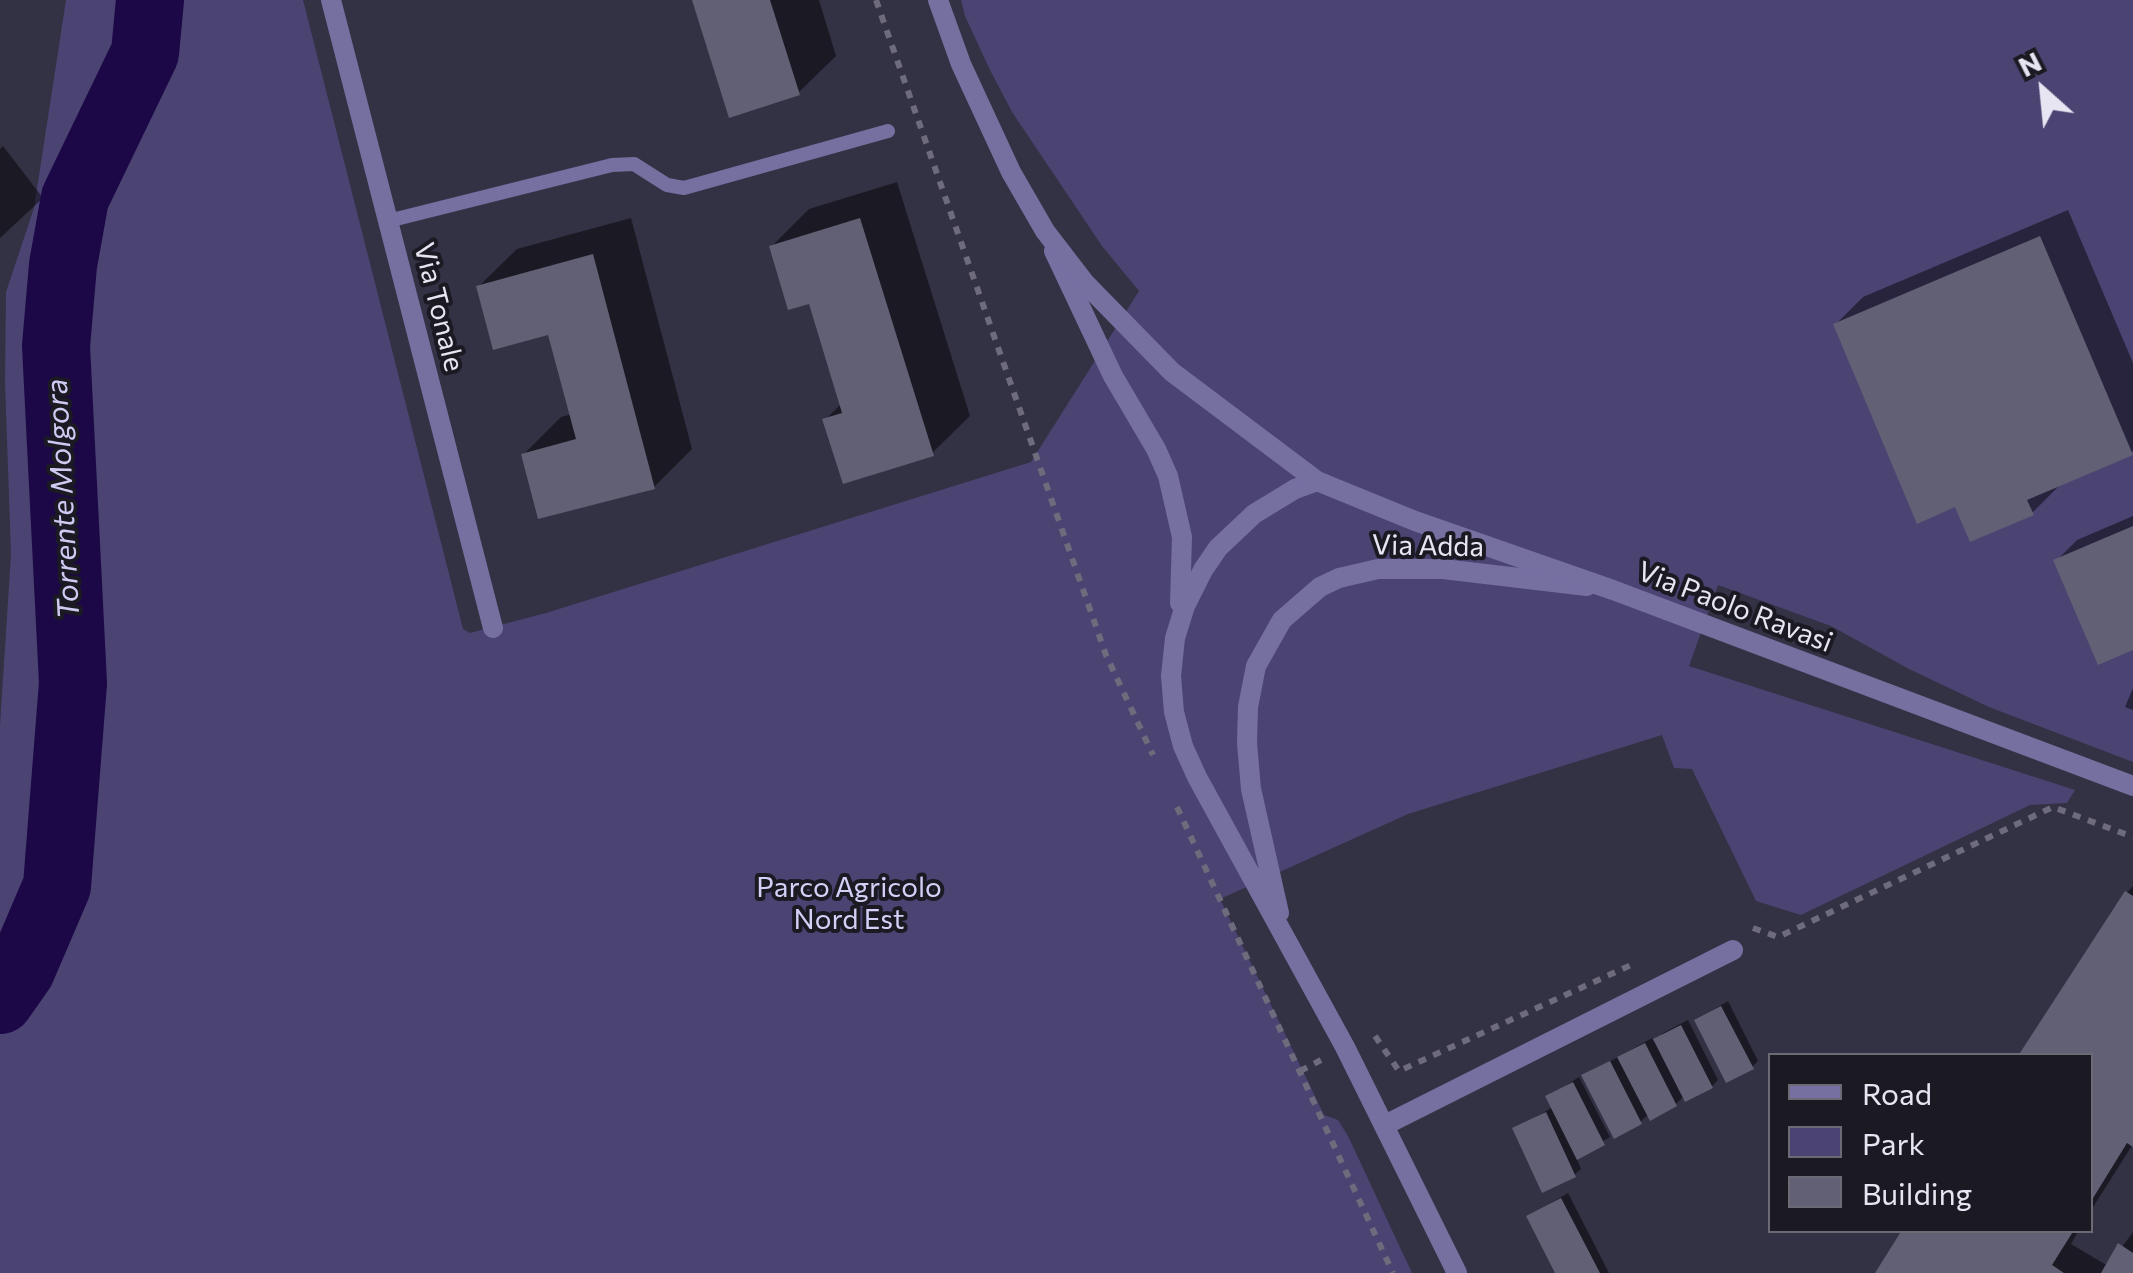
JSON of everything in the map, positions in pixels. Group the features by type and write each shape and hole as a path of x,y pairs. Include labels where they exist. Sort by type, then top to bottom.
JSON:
{"street":[{"name":"Via Tonale","path":"331,0 493,628"},
{"name":"Via Adda","path":"938,0 984,118 1045,231 1113,376 1168,476 1182,537 1172,692 1183,746 1385,1125 1457,1273"},
{"name":"Via Adda","path":"1045,231 1085,283 1172,372 1318,481 1274,500 1236,529 1202,570 1178,625"},
{"name":"Via Paolo Ravasi","path":"1318,481 1414,521 1613,590 2133,786"},
{"name":"Via Adda","path":"1284,934 1251,790 1247,743 1248,707 1256,666 1272,633 1293,608 1339,578 1378,568 1443,569 1613,590"},
{"path":"1385,1125 1733,950"}],"lane":[{"path":"388,221 612,165 634,164 667,185 684,188 888,131"}],"path":[{"path":"876,0 1106,655 1157,764"},
{"path":"1174,800 1393,1273"}],"green space":[{"name":"Parco Agricolo Nord Est","path":"66,0 303,0 463,629 470,633 546,613 1031,462 1139,291 1102,246 1012,112 961,0 2133,0 2133,762 1989,707 1831,626 1718,585 1689,666 2075,790 2067,803 2030,805 1801,915 1756,901 1692,769 1674,768 1662,735 1408,814 1220,899 1324,1115 1338,1120 1348,1136 1412,1273 0,1273 0,726 11,554 6,292 34,208"}],"building":[{"path":"692,0 770,0 800,95 729,118"},
{"path":"860,218 934,456 843,484 822,419 842,413 809,304 788,310 769,246"},
{"path":"2040,236 2133,455 2027,500 2034,515 1970,542 1955,507 1917,524 1833,324"},
{"path":"593,254 655,489 538,519 521,454 576,439 548,335 493,350 476,286"},
{"path":"2133,526 2133,650 2098,665 2053,560"},
{"path":"2125,891 2133,896 2133,1147 2127,1143 2093,1198 2093,1053 2020,1053"},
{"path":"1721,1006 1754,1069 1726,1083 1694,1020"},
{"path":"1681,1025 1713,1088 1685,1102 1653,1039"},
{"path":"1645,1043 1677,1106 1650,1121 1617,1057"},
{"path":"1610,1061 1642,1124 1614,1139 1581,1075"},
{"path":"1573,1082 1605,1145 1577,1160 1545,1096"},
{"path":"1546,1112 1576,1177 1542,1193 1512,1128"},
{"path":"1561,1198 1600,1273 1555,1273 1526,1216"},
{"path":"1900,1233 2072,1233 2052,1265 2064,1273 1875,1273"},
{"path":"2118,1243 2133,1253 2133,1273 2101,1273"}],"waterway":[{"name":"Torrente Molgora","path":"0,1000 21,970 57,886 73,683 56,346 63,265 75,198 145,53 150,0"}]}
